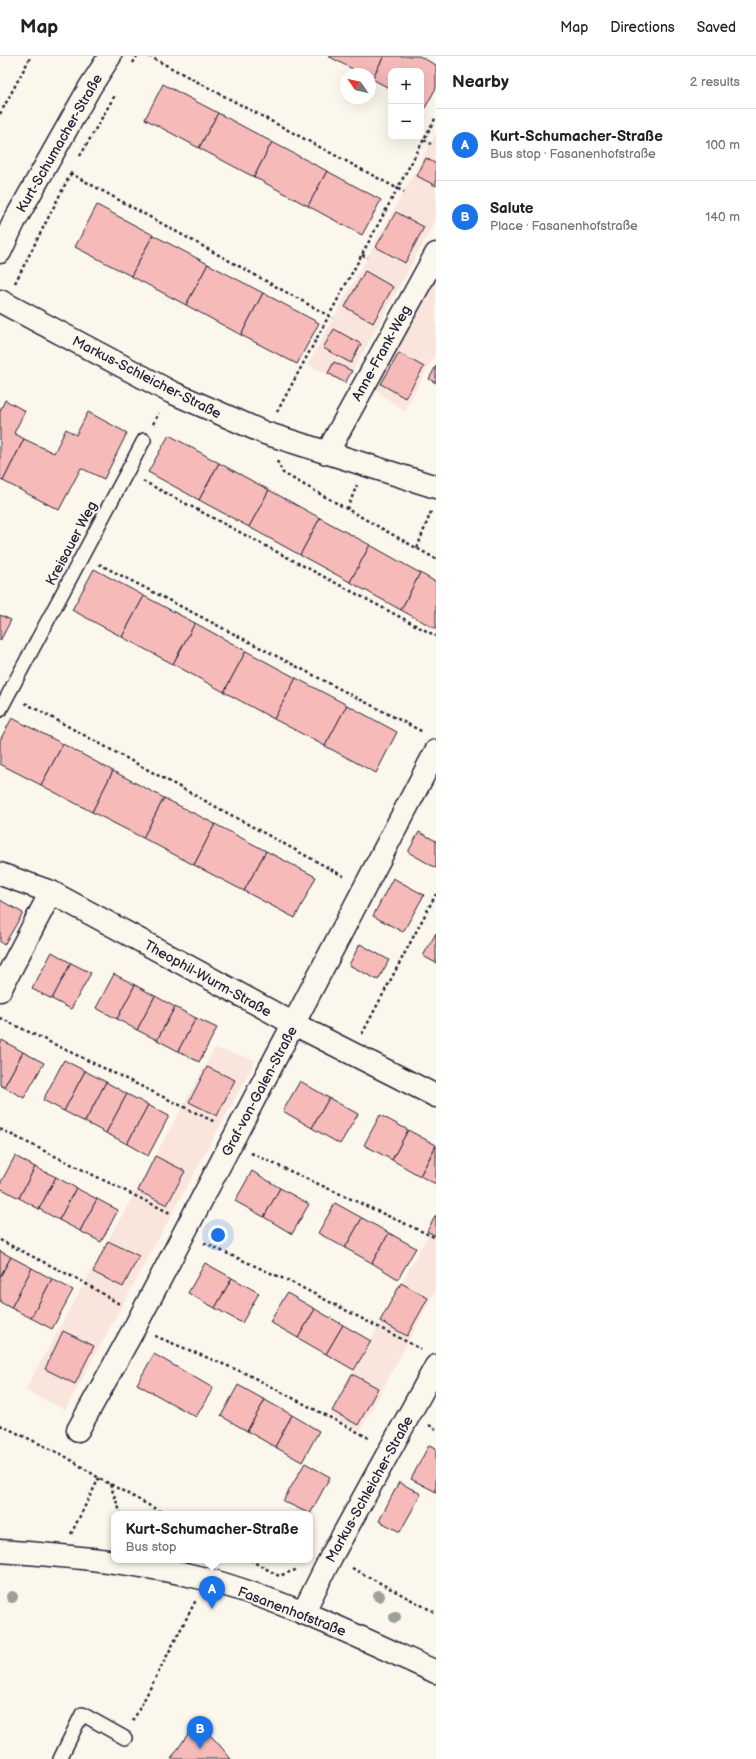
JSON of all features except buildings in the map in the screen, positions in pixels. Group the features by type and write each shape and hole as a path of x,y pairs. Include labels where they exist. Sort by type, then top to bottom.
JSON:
{"street":[{"name":"Kurt-Schumacher-Straße","path":"0,252 14,222 86,93 110,56"},
{"name":"Anne-Frank-Weg","path":"327,453 436,254"},
{"name":"Markus-Schleicher-Straße","path":"2,302 171,392 265,433 327,453 434,497"},
{"name":"Graf-von-Galen-Straße","path":"78,1430 138,1322 365,888 432,743"},
{"name":"Theophil-Wurm-Straße","path":"0,874 51,892 294,1024 436,1096"},
{"path":"0,990 51,892"},
{"name":"Markus-Schleicher-Straße","path":"303,1612 390,1449 430,1358"},
{"name":"Fasanenhofstraße","path":"0,1551 111,1562"},
{"name":"Fasanenhofstraße","path":"120,1563 140,1565 207,1580 268,1599 303,1612 436,1672"}],"lane":[{"name":"Kreisauer Weg","path":"0,710 144,440"},
{"path":"60,1759 82,1714 125,1738"}],"path":[{"path":"0,112 31,56"},
{"path":"129,70 137,56"},
{"path":"149,56 404,192"},
{"path":"78,160 117,90"},
{"path":"436,117 265,433 282,473 436,559"},
{"path":"424,140 431,144"},
{"path":"2,302 74,166"},
{"path":"70,173 333,318"},
{"path":"362,254 368,258"},
{"path":"144,440 171,392"},
{"path":"127,473 436,636"},
{"path":"417,548 434,497"},
{"path":"83,556 432,743"},
{"path":"8,694 365,888"},
{"path":"352,1054 434,901 436,894"},
{"path":"0,1018 234,1139 436,1238"},
{"path":"0,1129 186,1229 293,1283 430,1358"},
{"path":"0,1240 83,1282 138,1322 247,1374 390,1449"},
{"path":"0,1425 63,1455 99,1478 160,1511"},
{"path":"71,1534 99,1478"},
{"path":"110,1484 121,1511"},
{"path":"255,1563 279,1576 331,1557 436,1613"},
{"path":"125,1738 207,1580"}],"shaded area":[{"path":"436,134 436,220 345,385 308,364"},
{"path":"436,274 436,353 404,411 373,388"},
{"path":"215,1048 256,1060 65,1410 25,1390"},
{"path":"436,1220 436,1290 360,1431 330,1415"}],"place":[{"name":"Kurt-Schumacher-Straße","path":"212,1609"},
{"name":"Salute","path":"200,1749"}]}
